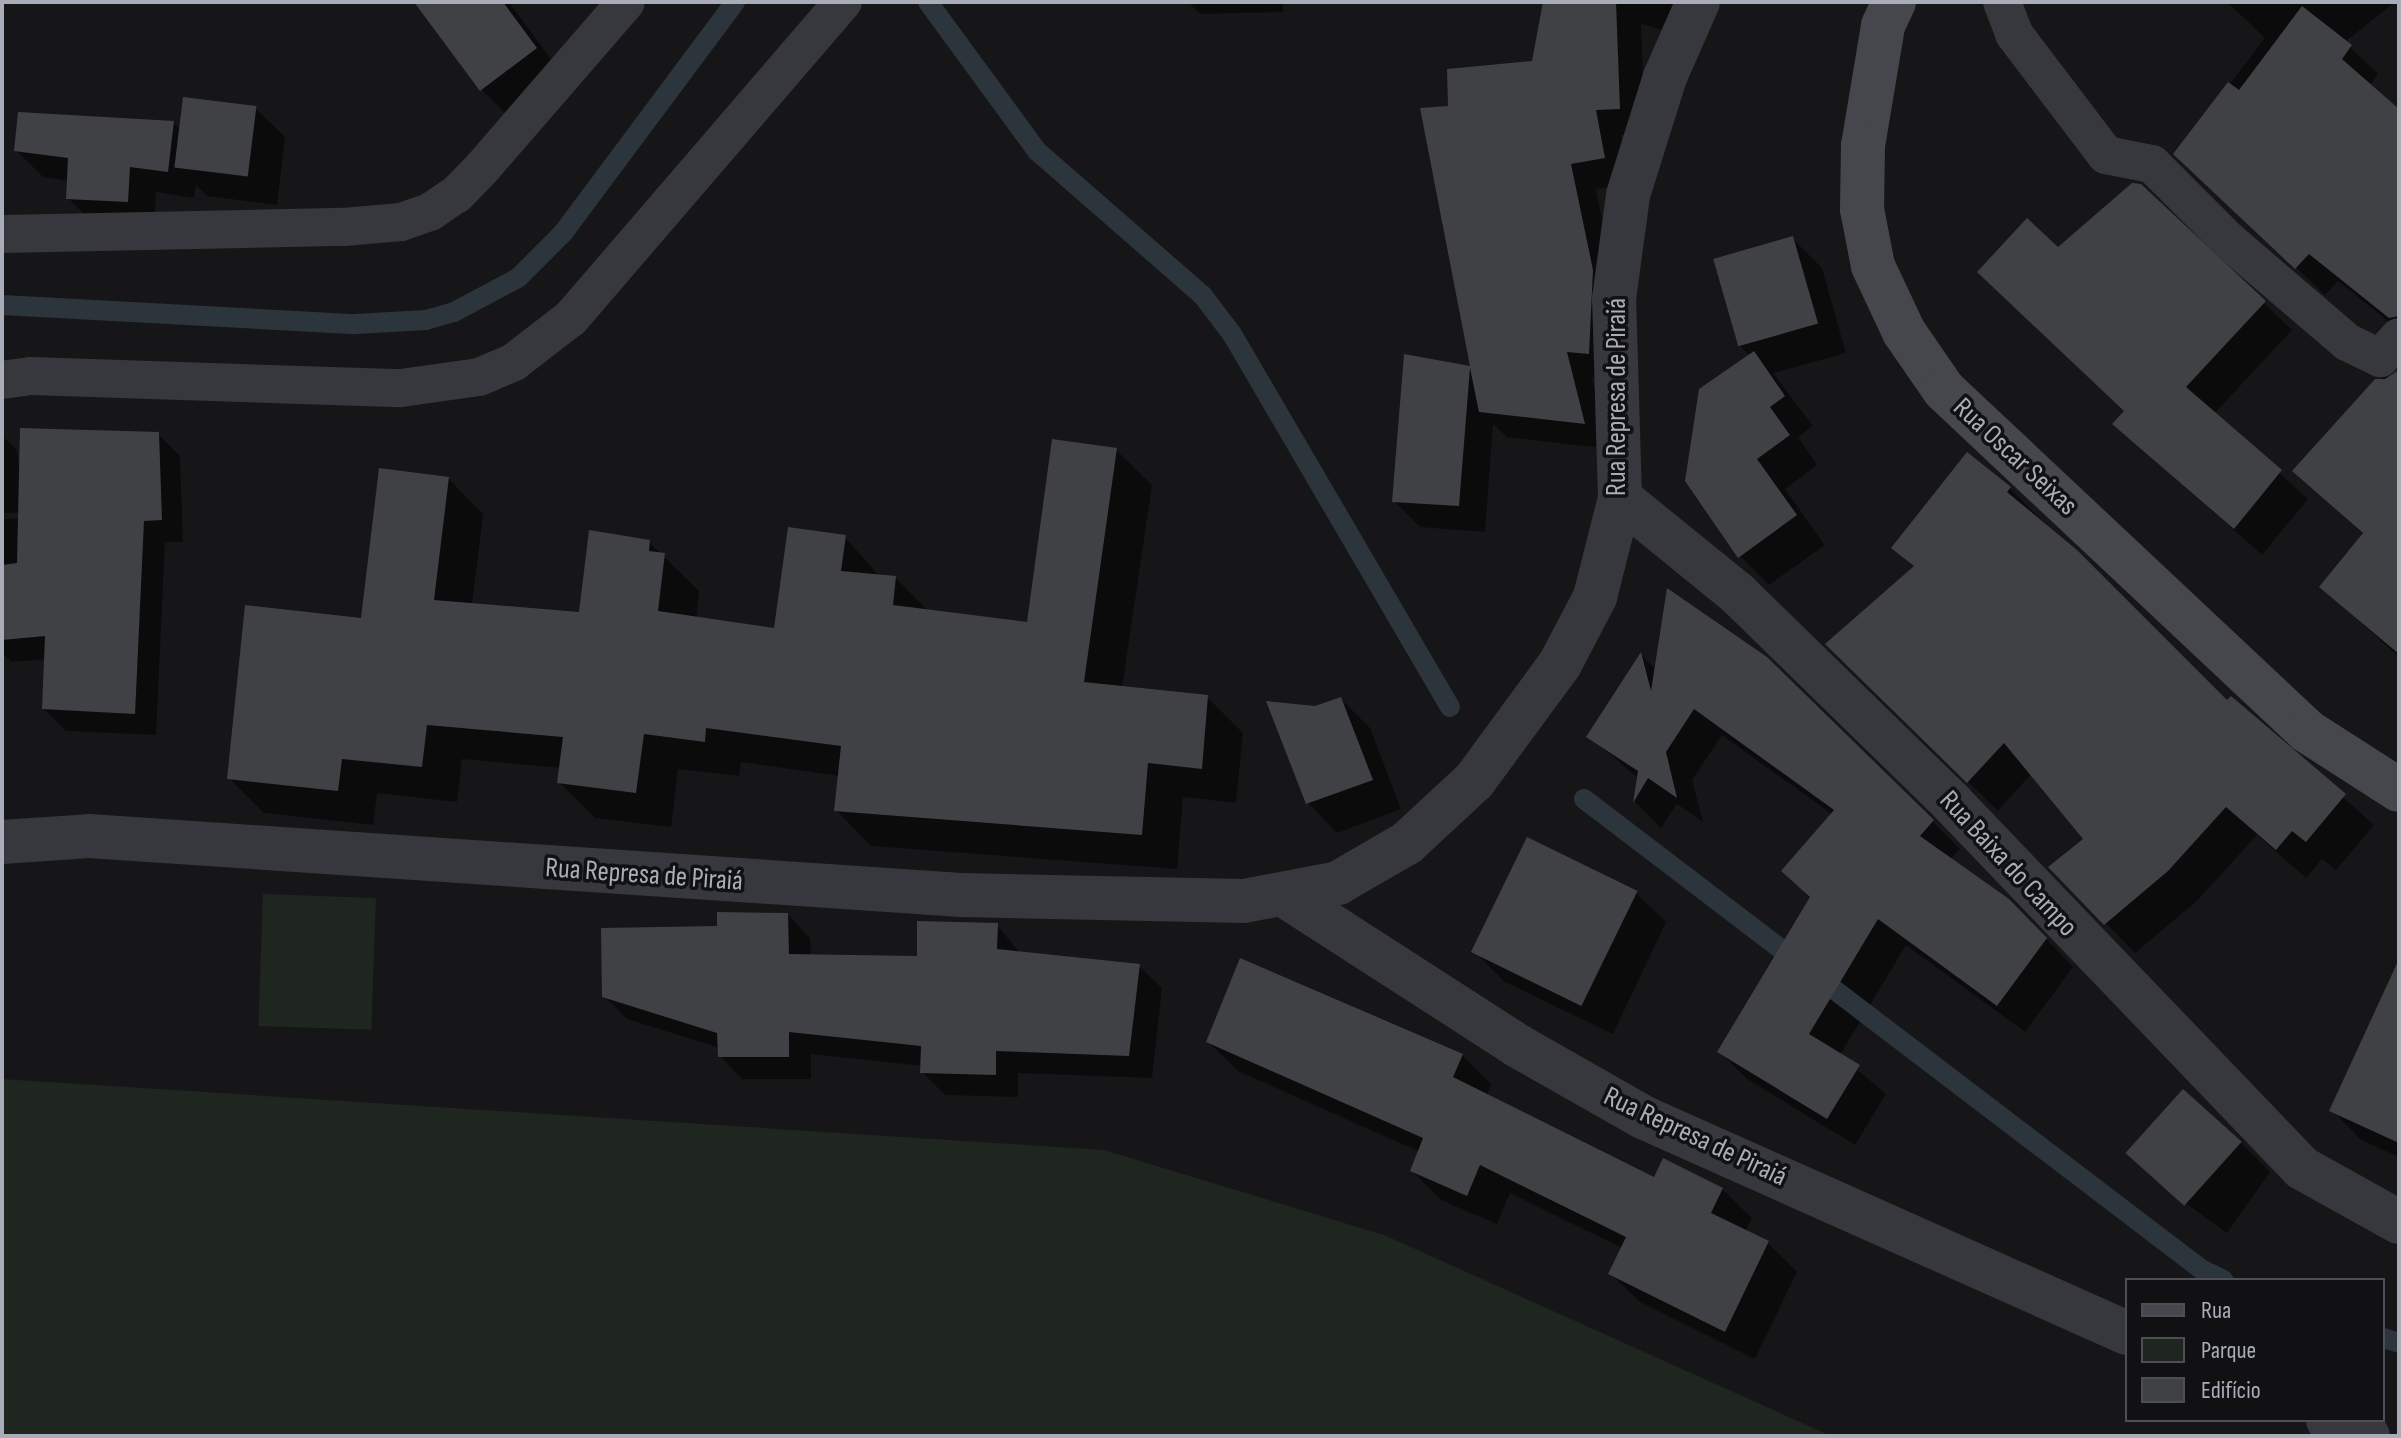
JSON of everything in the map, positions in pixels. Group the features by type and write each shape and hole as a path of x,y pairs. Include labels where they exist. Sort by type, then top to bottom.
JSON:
{"main road":[{"name":"Rua Oscar Seixas","path":"1894,2 1883,26 1863,146 1862,209 1873,266 1904,332 1944,390 2307,731 2399,790"}],"street":[{"name":"Rua Represa de Piraiá","path":"2,842 89,836 961,895 1244,901 1287,897 1338,883 1373,865 1442,814 1474,781 1560,664 1595,597 1620,498 1614,299 1628,195 1649,120 1698,2"},
{"name":"Rua Baixa do Campo","path":"1620,498 1738,594 1952,803 2302,1168 2399,1222"},
{"name":"Rua Represa de Piraiá","path":"1287,897 1506,1038 1645,1118 2125,1332"},
{"path":"2304,1422 2319,1436"},
{"path":"2333,1422 2368,1436"}],"lane":[{"path":"2,234 344,227 401,222 430,212 457,194 483,167 626,2"},
{"path":"2,380 401,388 479,377 514,362 571,318 843,2"},
{"path":"2002,2 2014,34 2106,155 2152,164 2239,250 2347,342 2380,358 2399,337"}],"green space":[{"path":"263,894 376,898 371,1030 258,1026"},
{"path":"2,1079 1104,1150 1384,1235 1831,1436 2,1436"}],"building":[{"path":"414,2 503,2 537,48 480,91"},
{"path":"1543,2 1616,2 1620,109 1596,110 1605,158 1571,164 1593,270 1589,354 1567,352 1585,424 1479,412 1470,368 1459,506 1392,502 1404,354 1470,366 1420,108 1448,106 1447,69 1532,61"},
{"path":"2302,6 2352,45 2342,59 2399,109 2399,316 2389,318 2309,254 2295,269 2173,154 2228,82 2239,90"},
{"path":"183,97 256,106 248,176 174,167"},
{"path":"18,112 174,121 168,172 130,167 128,202 66,199 68,158 14,151"},
{"path":"2132,183 2141,184 2266,301 2186,387 2282,470 2234,529 2112,424 2124,411 1977,272 2027,218 2058,247"},
{"path":"1793,236 1818,323 1738,346 1713,259"},
{"path":"1754,351 1785,396 1770,407 1790,435 1757,459 1797,515 1738,558 1685,481 1699,389"},
{"path":"2399,370 2399,654 2319,587 2363,533 2292,471 2375,379 2385,379"},
{"path":"20,428 159,432 162,520 144,521 135,714 42,709 45,636 2,640 2,565 17,563"},
{"path":"1052,439 1117,448 1084,682 1208,695 1202,769 1148,763 1142,835 834,811 841,746 706,728 705,742 644,734 636,793 557,783 563,737 427,725 422,767 342,759 338,791 227,779 245,605 361,618 379,468 449,477 434,600 579,612 589,530 650,540 649,551 665,553 658,611 774,628 788,527 846,535 841,571 896,576 893,605 1027,622"},
{"path":"1967,452 2011,487 2007,492 2077,550 2227,700 2231,696 2346,794 2306,842 2292,831 2276,850 2226,807 2168,871 2104,925 2048,867 2083,839 2004,743 1967,783 1825,644 1914,566 1891,548"},
{"path":"1667,588 1767,657 1934,820 1920,836 2009,899 2047,938 1997,1006 1878,919 1809,1034 1860,1065 1827,1119 1717,1052 1810,897 1781,871 1834,810 1694,709 1666,752 1677,798 1648,778 1633,803 1638,771 1586,737 1641,652 1651,691"},
{"path":"1341,697 1373,780 1306,804 1266,701 1315,706"},
{"path":"1527,837 1638,891 1581,1006 1471,952"},
{"path":"717,912 788,913 789,954 917,956 917,921 998,923 997,949 1140,964 1129,1056 996,1051 996,1075 920,1073 921,1046 789,1032 789,1057 718,1057 717,1033 602,997 601,928 717,926"},
{"path":"1240,958 1463,1054 1453,1077 1654,1177 1663,1158 1723,1188 1711,1213 1769,1241 1725,1332 1608,1274 1626,1237 1480,1165 1467,1196 1410,1171 1423,1138 1206,1042"},
{"path":"2399,959 2399,1143 2329,1111"},
{"path":"2183,1089 2242,1142 2184,1206 2125,1153"}],"waterway":[{"path":"2,305 355,324 426,320 454,312 518,278 563,233 735,2"},
{"path":"928,2 1037,151 1203,296 1232,334 1450,707"},
{"path":"1584,799 2201,1269 2220,1278"},
{"path":"2385,1339 2399,1343"}]}
